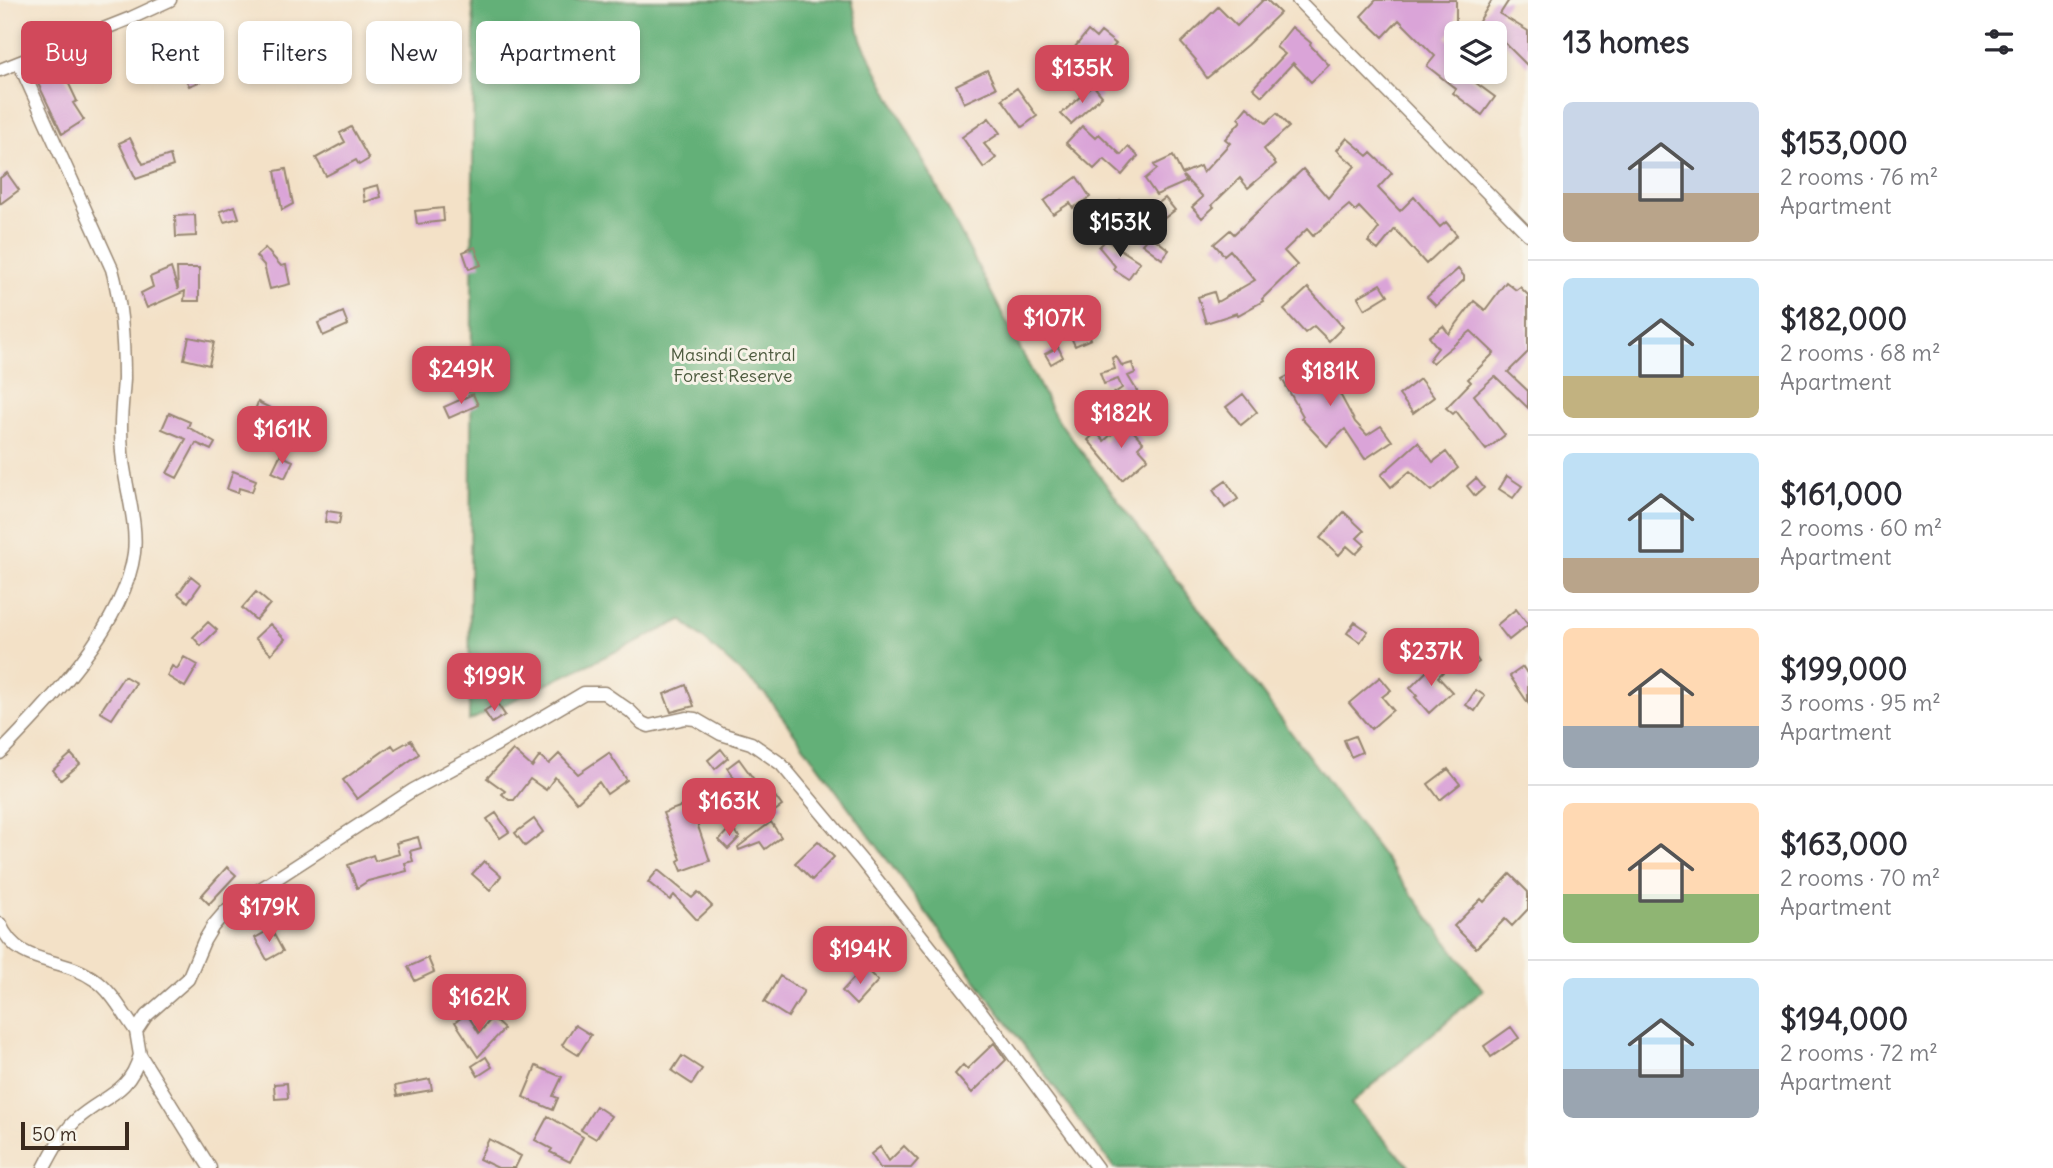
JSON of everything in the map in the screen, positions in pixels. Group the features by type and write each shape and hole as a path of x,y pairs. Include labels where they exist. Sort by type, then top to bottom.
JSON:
{"street":[{"path":"0,70 170,0"},
{"path":"1298,0 1528,234"},
{"path":"0,753 66,681 90,649 114,610 129,575 134,552 134,524 124,470 124,351 117,289 112,268 19,63"},
{"path":"136,1031 146,1016 188,979 204,941 225,912 413,790 584,693 604,693 649,726 695,719 721,734 751,743 781,764 980,1010 1097,1168"},
{"path":"0,924 8,940 31,957 80,970 98,982 136,1031 140,1055 210,1168"},
{"path":"44,1168 62,1135 76,1120 127,1083 135,1072 140,1055"}],"green space":[{"name":"Masindi Central Forest Reserve","path":"472,0 852,0 861,40 1055,416 1483,990 1351,1104 1411,1168 1114,1168 766,695 682,620 469,721 474,25"}],"building":[{"path":"1263,0 1267,0 1280,13 1207,78 1181,43 1218,7 1237,26"},
{"path":"1376,0 1456,0 1456,21 1444,21 1444,79 1427,66 1435,56 1399,20 1383,37 1361,16"},
{"path":"1492,0 1509,0 1500,14 1528,31 1528,66 1507,45 1507,21 1479,21"},
{"path":"1292,27 1311,43 1329,65 1311,82 1293,63 1262,96 1253,88 1285,54 1276,47"},
{"path":"1088,31 1096,38 1101,32 1116,44 1089,76 1092,80 1084,87 1063,65 1078,50 1075,47"},
{"path":"987,70 996,88 964,103 956,85"},
{"path":"38,84 69,84 77,101 73,103 84,120 62,134"},
{"path":"1450,84 1477,84 1495,97 1482,115 1453,93 1456,89"},
{"path":"1093,85 1102,96 1071,124 1061,114"},
{"path":"1017,88 1037,116 1022,127 1002,99"},
{"path":"1247,107 1266,123 1277,113 1289,127 1264,149 1276,164 1248,188 1240,178 1202,218 1192,207 1203,197 1183,176 1186,182 1156,195 1145,179 1157,169 1154,165 1173,156 1182,174 1200,166 1203,173 1230,143 1225,139 1241,121 1238,118"},
{"path":"989,118 1000,133 984,144 996,158 984,168 962,137"},
{"path":"1082,126 1095,138 1099,134 1121,155 1128,147 1138,156 1122,175 1104,159 1094,169 1066,143"},
{"path":"351,127 369,159 359,165 356,160 326,176 316,158 345,142 340,133"},
{"path":"130,138 143,164 170,155 173,166 136,179 119,143"},
{"path":"1347,138 1368,156 1371,153 1392,173 1378,188 1400,211 1414,197 1440,227 1446,222 1457,235 1426,264 1395,229 1378,250 1368,242 1379,228 1359,207 1355,211 1349,205 1313,236 1307,229 1284,251 1297,265 1262,299 1263,301 1238,315 1237,313 1206,323 1198,297 1214,292 1217,302 1255,280 1230,250 1224,255 1214,244 1230,230 1234,234 1303,169 1328,198 1355,166 1337,150"},
{"path":"286,169 293,204 282,210 275,171"},
{"path":"7,173 19,190 0,204 0,178"},
{"path":"1077,177 1090,197 1073,208 1070,203 1053,214 1044,201"},
{"path":"378,185 381,197 365,202 363,189"},
{"path":"1165,198 1175,210 1154,226 1145,214"},
{"path":"1120,200 1134,217 1109,238 1095,221"},
{"path":"235,206 239,218 224,222 220,211"},
{"path":"443,208 444,221 417,224 415,211"},
{"path":"195,215 196,236 176,237 175,216"},
{"path":"1150,235 1169,250 1162,259 1142,244"},
{"path":"1106,240 1140,262 1128,279 1113,269 1115,266 1099,247"},
{"path":"475,247 481,265 469,269 463,252"},
{"path":"265,248 281,266 286,265 290,284 270,289 264,265 256,256"},
{"path":"171,268 178,290 177,268 199,268 199,301 184,301 185,291 147,308 141,293 153,287 150,277"},
{"path":"1458,269 1464,280 1436,306 1427,297"},
{"path":"1506,282 1516,290 1520,287 1528,295 1528,352 1508,372 1528,391 1528,408 1495,376 1474,395 1505,435 1486,450 1456,411 1453,414 1446,408 1471,382 1468,379 1494,353 1471,331 1432,363 1429,360 1438,348 1429,337 1443,326 1449,334 1474,301 1485,310"},
{"path":"1381,284 1388,295 1365,309 1358,297"},
{"path":"1308,288 1343,327 1329,341 1314,326 1305,333 1284,310"},
{"path":"343,312 348,325 323,336 318,323"},
{"path":"1086,327 1091,339 1075,346 1070,335"},
{"path":"189,337 214,342 209,365 184,359"},
{"path":"1058,347 1063,357 1051,364 1045,354"},
{"path":"1116,356 1122,366 1132,363 1135,373 1128,376 1146,406 1127,417 1113,394 1122,388 1118,379 1104,384 1100,373 1115,369 1112,358"},
{"path":"1329,356 1341,379 1334,383 1355,422 1367,435 1381,426 1392,441 1365,459 1345,429 1327,446 1301,418 1303,416 1282,379"},
{"path":"1420,379 1434,397 1413,413 1399,395"},
{"path":"473,394 478,405 449,418 444,407"},
{"path":"1243,394 1257,412 1241,425 1226,407"},
{"path":"258,402 276,411 263,437 248,430"},
{"path":"169,413 190,422 188,427 215,443 211,450 196,443 177,478 167,473 186,439 162,429"},
{"path":"1125,422 1143,442 1138,447 1148,458 1122,480 1088,440 1096,432 1104,441"},
{"path":"1418,442 1433,462 1446,452 1458,468 1432,491 1410,471 1391,487 1381,475"},
{"path":"280,455 293,461 285,478 272,472"},
{"path":"233,471 256,480 252,492 239,488 238,493 227,489"},
{"path":"1507,476 1522,486 1513,498 1499,489"},
{"path":"1476,478 1484,488 1475,496 1467,486"},
{"path":"1226,481 1238,499 1225,508 1213,490"},
{"path":"327,511 341,513 339,524 325,522"},
{"path":"1344,512 1364,531 1357,538 1365,545 1356,554 1347,546 1339,555 1320,538"},
{"path":"191,576 201,584 188,602 178,594"},
{"path":"256,592 270,604 256,620 242,608"},
{"path":"1516,609 1528,625 1509,640 1497,625"},
{"path":"208,622 217,630 201,646 193,637"},
{"path":"1355,622 1368,631 1360,642 1347,633"},
{"path":"270,624 285,639 271,654 255,638"},
{"path":"1468,646 1479,662 1465,669 1455,656"},
{"path":"184,657 198,665 185,687 167,676 172,666 177,669"},
{"path":"1438,660 1446,669 1438,677 1452,692 1429,713 1410,688"},
{"path":"1523,667 1528,675 1528,703 1510,676"},
{"path":"124,676 136,683 112,719 100,712"},
{"path":"1380,677 1391,690 1382,697 1393,710 1371,729 1349,703"},
{"path":"686,685 694,706 671,712 664,694"},
{"path":"1476,690 1485,696 1475,711 1466,705"},
{"path":"497,703 505,715 492,723 484,711"},
{"path":"1355,736 1362,752 1351,757 1344,740"},
{"path":"411,740 419,754 357,799 343,780 392,745 395,749"},
{"path":"721,749 728,758 715,769 708,760"},
{"path":"513,750 532,767 540,756 549,764 559,754 578,774 609,753 627,780 607,794 599,782 577,802 555,777 546,790 530,779 514,800 509,800 502,794 505,791 487,778"},
{"path":"71,754 80,764 61,780 53,770"},
{"path":"739,759 766,796 772,792 782,806 763,819 727,768"},
{"path":"1448,769 1460,784 1440,800 1428,784"},
{"path":"690,803 710,861 682,871 678,861 681,859 663,813"},
{"path":"496,813 509,832 500,838 487,819"},
{"path":"534,819 543,832 525,846 515,833"},
{"path":"771,822 781,837 765,849 760,842 739,850 738,847"},
{"path":"730,828 740,837 728,849 719,840"},
{"path":"418,837 421,848 410,851 413,861 405,863 407,871 368,881 357,888 348,865 373,855 375,861 399,854 396,843"},
{"path":"818,841 834,857 812,880 795,863"},
{"path":"484,861 501,876 490,890 472,874"},
{"path":"227,867 236,875 209,904 201,896"},
{"path":"658,870 692,898 698,892 712,906 697,920 674,895 670,900 648,882"},
{"path":"1510,874 1528,892 1528,909 1512,926 1505,919 1476,948 1454,926 1481,899 1484,902"},
{"path":"271,929 283,951 267,960 255,938"},
{"path":"428,958 434,972 415,981 408,967"},
{"path":"864,967 878,981 856,1005 842,991"},
{"path":"780,976 804,991 788,1017 764,1002"},
{"path":"467,1014 479,1033 492,1018 504,1029 478,1057 455,1022"},
{"path":"575,1025 591,1035 578,1055 562,1045"},
{"path":"1511,1027 1519,1038 1491,1057 1484,1046"},
{"path":"994,1043 1006,1060 972,1093 955,1074 963,1065 967,1069"},
{"path":"682,1056 702,1069 692,1084 672,1071"},
{"path":"486,1057 492,1067 478,1076 472,1066"},
{"path":"536,1066 562,1077 553,1096 558,1098 553,1110 523,1097"},
{"path":"430,1079 432,1090 397,1096 395,1086"},
{"path":"287,1083 288,1098 275,1099 274,1084"},
{"path":"596,1106 611,1116 596,1139 581,1130"},
{"path":"548,1116 583,1137 570,1162 550,1152 552,1149 535,1140"},
{"path":"489,1139 521,1156 515,1168 498,1168 479,1159"},
{"path":"904,1146 918,1160 911,1168 880,1168 871,1154 880,1147 889,1161"}]}
